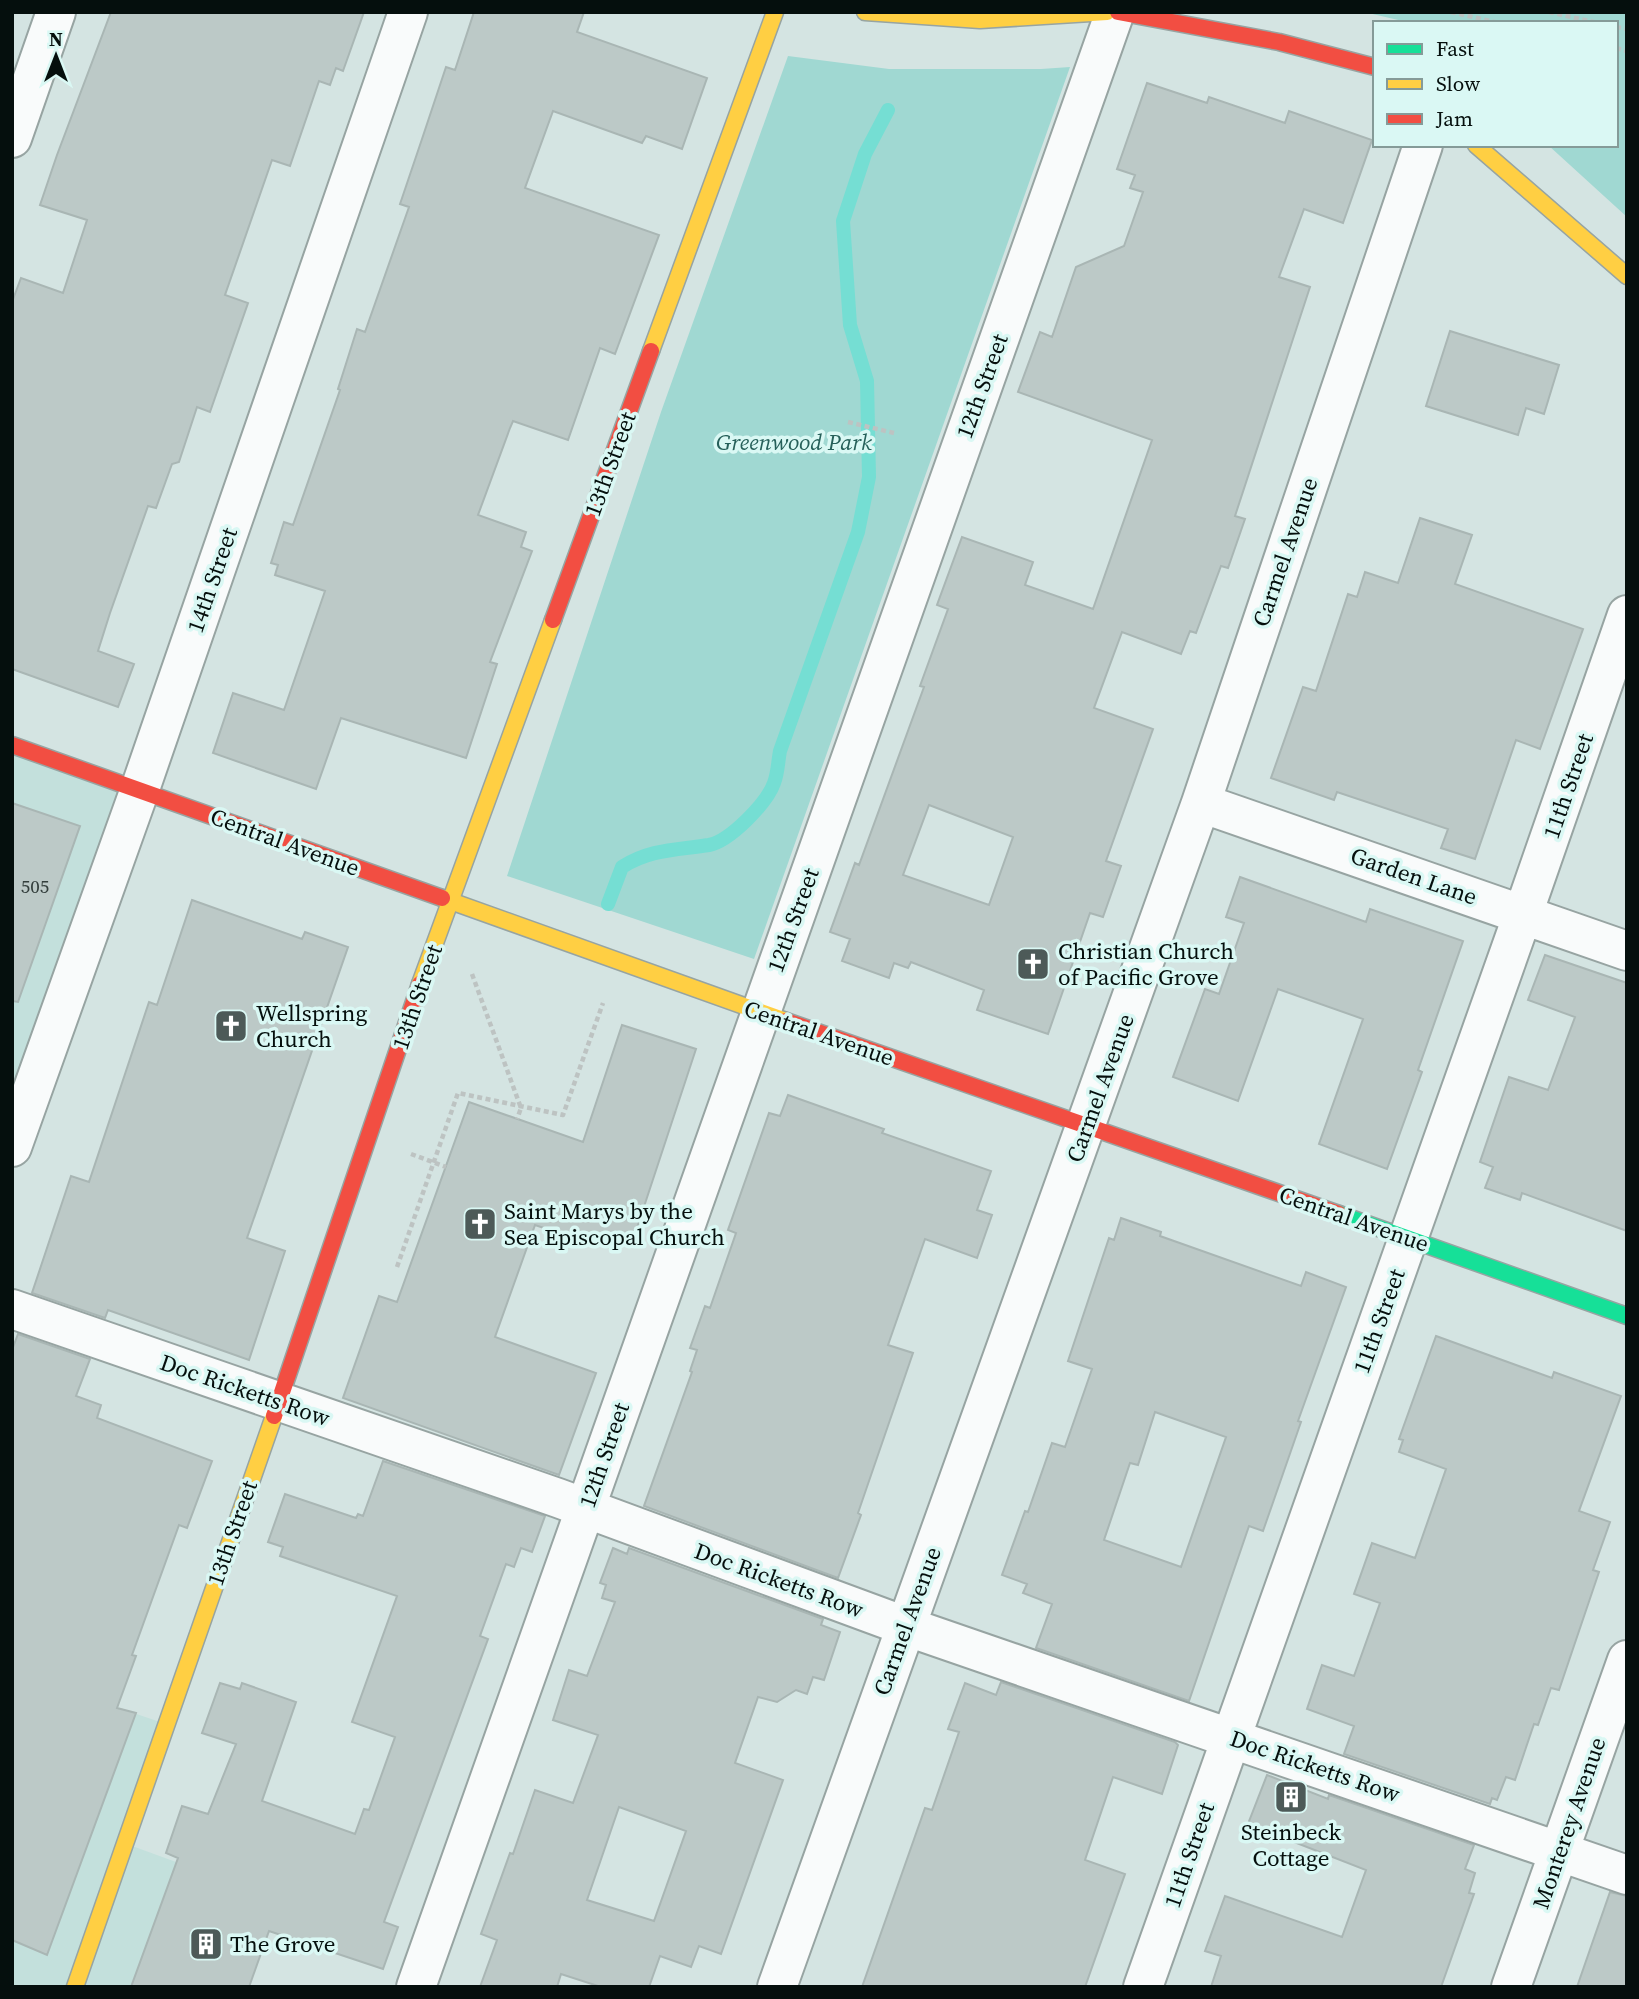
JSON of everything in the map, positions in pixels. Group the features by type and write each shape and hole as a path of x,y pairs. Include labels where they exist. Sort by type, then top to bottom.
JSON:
{"street":[{"path":"12,138 56,12"},
{"name":"14th Street","path":"12,1147 140,789 408,12"},
{"name":"13th Street","path":"75,1987 450,902 775,12"},
{"path":"865,12 980,20 1107,12"},
{"path":"1116,12 1238,33 1373,66"},
{"name":"12th Street","path":"416,1987 1116,12"},
{"name":"Carmel Avenue","path":"777,1987 1201,803 1422,147"},
{"path":"1478,147 1627,276"},
{"name":"11th Street","path":"1143,1987 1627,615"},
{"name":"Central Avenue","path":"12,745 760,1012 1627,1315"},
{"name":"Garden Lane","path":"1201,803 1627,951"},
{"name":"Doc Ricketts Row","path":"12,1309 586,1508 905,1626 1627,1875"},
{"name":"Monterey Avenue","path":"1511,1987 1627,1660"}],"path":[{"path":"1451,12 1490,21"},
{"path":"1549,12 1589,21"},
{"path":"848,422 894,433"},
{"path":"469,966 521,1108 517,1119"},
{"path":"397,1267 458,1093 563,1115 603,1003"},
{"path":"409,1153 446,1167"}],"shaded area":[{"path":"12,745 140,789 12,1110"},
{"path":"12,1672 166,1724 124,1843 280,1900 249,1987 12,1987"}],"green space":[{"path":"1364,12 1627,12 1627,217 1550,147 1618,147 1618,21 1402,21"},
{"name":"Greenwood Park","path":"788,56 889,69 1070,67 754,959 507,876 661,412"}],"building":[{"path":"111,12 364,12 343,71 336,68 330,85 319,81 290,166 272,160 225,295 248,303 210,412 197,407 179,462 172,464 156,508 148,506 110,613 98,651 134,664 118,707 12,669 12,302 21,278 63,293 87,220 40,205"},
{"path":"474,12 584,12 577,32 707,78 682,149 646,136 642,143 553,111 525,188 659,235 615,354 600,348 568,440 513,421 510,428 478,515 526,532 521,547 532,551 490,662 497,664 466,758 341,718 316,789 213,753 233,693 284,710 325,591 275,575 278,565 271,563 284,522 293,525 340,390 338,389 357,329 365,332 409,207 400,204 446,67 455,70"},
{"path":"1147,83 1207,103 1209,97 1285,123 1289,111 1372,140 1343,223 1304,209 1279,277 1310,287 1235,516 1245,519 1228,568 1221,566 1196,633 1190,631 1181,654 1122,632 1094,708 1153,729 1106,861 1121,866 1103,917 1090,913 1048,1034 977,1010 984,990 911,962 908,968 894,963 889,978 842,961 850,939 830,932 855,863 859,865 924,687 920,686 948,609 937,605 962,537 1033,562 1025,585 1093,609 1152,440 1018,392 1040,332 1052,337 1076,267 1124,246 1143,192 1130,188 1135,175 1117,169","holes":["929,805 1013,837 989,905 903,875"]},
{"path":"1450,331 1559,365 1544,414 1526,408 1518,435 1426,406"},
{"path":"1420,518 1472,535 1455,584 1583,629 1540,749 1516,740 1475,859 1441,848 1448,829 1337,792 1334,800 1271,778 1303,687 1316,691 1348,594 1357,597 1365,572 1398,583"},
{"path":"12,803 80,826 18,1002 12,1001"},
{"path":"1240,877 1366,922 1370,909 1463,941 1418,1070 1422,1072 1387,1169 1319,1144 1363,1019 1278,989 1238,1101 1173,1077 1205,989 1219,994 1244,923 1226,917"},
{"path":"192,900 302,939 305,932 348,947 247,1238 285,1251 249,1360 108,1310 105,1318 32,1293 71,1176 89,1182 149,1002 157,1005"},
{"path":"1545,955 1627,983 1627,1231 1522,1193 1520,1200 1485,1188 1493,1167 1480,1162 1509,1077 1548,1090 1575,1017 1528,1000"},
{"path":"622,1025 696,1049 632,1243 608,1235 598,1246 535,1225 495,1337 596,1373 559,1475 343,1398 379,1296 397,1302 469,1102 583,1142"},
{"path":"788,1095 884,1129 882,1133 991,1171 977,1210 992,1215 977,1258 925,1239 888,1345 913,1353 838,1578 644,1506 692,1372 690,1371 697,1350 690,1348 705,1306 710,1308 736,1233 728,1230 769,1113 780,1116"},
{"path":"1121,1218 1161,1232 1160,1236 1301,1286 1306,1272 1346,1287 1298,1421 1301,1422 1263,1531 1249,1526 1189,1701 1036,1648 1052,1604 1023,1593 1027,1584 1002,1575 1052,1443 1065,1447 1092,1369 1068,1361 1109,1238 1114,1240","holes":["1155,1412 1226,1437 1181,1567 1104,1540 1130,1463 1138,1465"]},
{"path":"18,1334 90,1359 76,1396 101,1405 97,1418 212,1461 187,1528 179,1525 132,1655 136,1656 117,1708 136,1713 47,1955 12,1940 12,1350"},
{"path":"1436,1336 1552,1378 1554,1372 1621,1396 1579,1511 1610,1522 1593,1570 1599,1572 1559,1690 1551,1688 1538,1725 1534,1724 1515,1780 1506,1777 1497,1800 1492,1798 1490,1804 1344,1754 1354,1726 1307,1709 1322,1665 1354,1676 1380,1603 1354,1594 1372,1543 1415,1558 1446,1469 1399,1452 1403,1440 1399,1439"},
{"path":"383,1461 545,1516 532,1552 521,1548 514,1567 506,1564 480,1636 488,1639 384,1922 398,1927 383,1969 269,1931 249,1987 131,1987 178,1858 166,1853 182,1806 208,1814 236,1744 202,1733 220,1683 240,1689 242,1683 296,1702 262,1801 355,1834 364,1809 369,1810 395,1737 352,1722 397,1596 280,1556 283,1547 268,1542 285,1494 356,1518 358,1514 363,1516"},
{"path":"613,1548 627,1554 629,1548 823,1619 821,1625 840,1632 824,1680 813,1677 807,1694 796,1690 777,1702 758,1697 735,1763 783,1780 721,1954 699,1946 691,1967 660,1956 649,1987 601,1987 561,1974 557,1987 480,1987 497,1940 481,1934 535,1790 573,1803 598,1735 553,1720 569,1670 587,1676 615,1602 602,1598 606,1585 600,1583","holes":["619,1807 686,1831 654,1921 587,1900"]},
{"path":"1001,1682 1178,1745 1162,1794 1113,1777 1085,1860 1125,1874 1085,1987 862,1987 925,1808 932,1810 959,1732 948,1729 965,1683 996,1695"},
{"path":"1267,1775 1328,1799 1329,1795 1474,1845 1465,1869 1475,1873 1469,1893 1474,1894 1441,1987 1211,1987 1221,1956 1205,1951 1225,1896 1342,1937 1366,1870 1248,1824"},
{"path":"1610,1892 1627,1896 1627,1987 1577,1987"}],"waterway":[{"path":"608,904 622,867 653,853 718,842 747,820 764,801 774,783 780,751 858,532 869,477 867,381 850,325 843,221 865,154 888,110"}],"traffic: fast":[{"path":"1339,1214 1627,1316"}],"traffic: slow":[{"path":"651,351 775,12"},
{"path":"865,12 980,20 1107,12"},
{"path":"1478,147 1627,276"},
{"path":"420,984 553,620"},
{"path":"442,898 786,1021"},
{"path":"75,1987 274,1416"}],"traffic: jam":[{"path":"1118,12 1279,42 1373,66"},
{"path":"553,620 651,351"},
{"path":"12,745 442,898"},
{"path":"274,1416 420,984"},
{"path":"786,1021 1339,1214"}],"place":[{"name":"Christian Church of Pacific Grove","path":"1033,964"},
{"name":"Wellspring Church","path":"231,1026"},
{"name":"Saint Marys by the Sea Episcopal Church","path":"480,1224"},
{"name":"Steinbeck Cottage","path":"1291,1797"},
{"name":"The Grove","path":"206,1944"}]}
